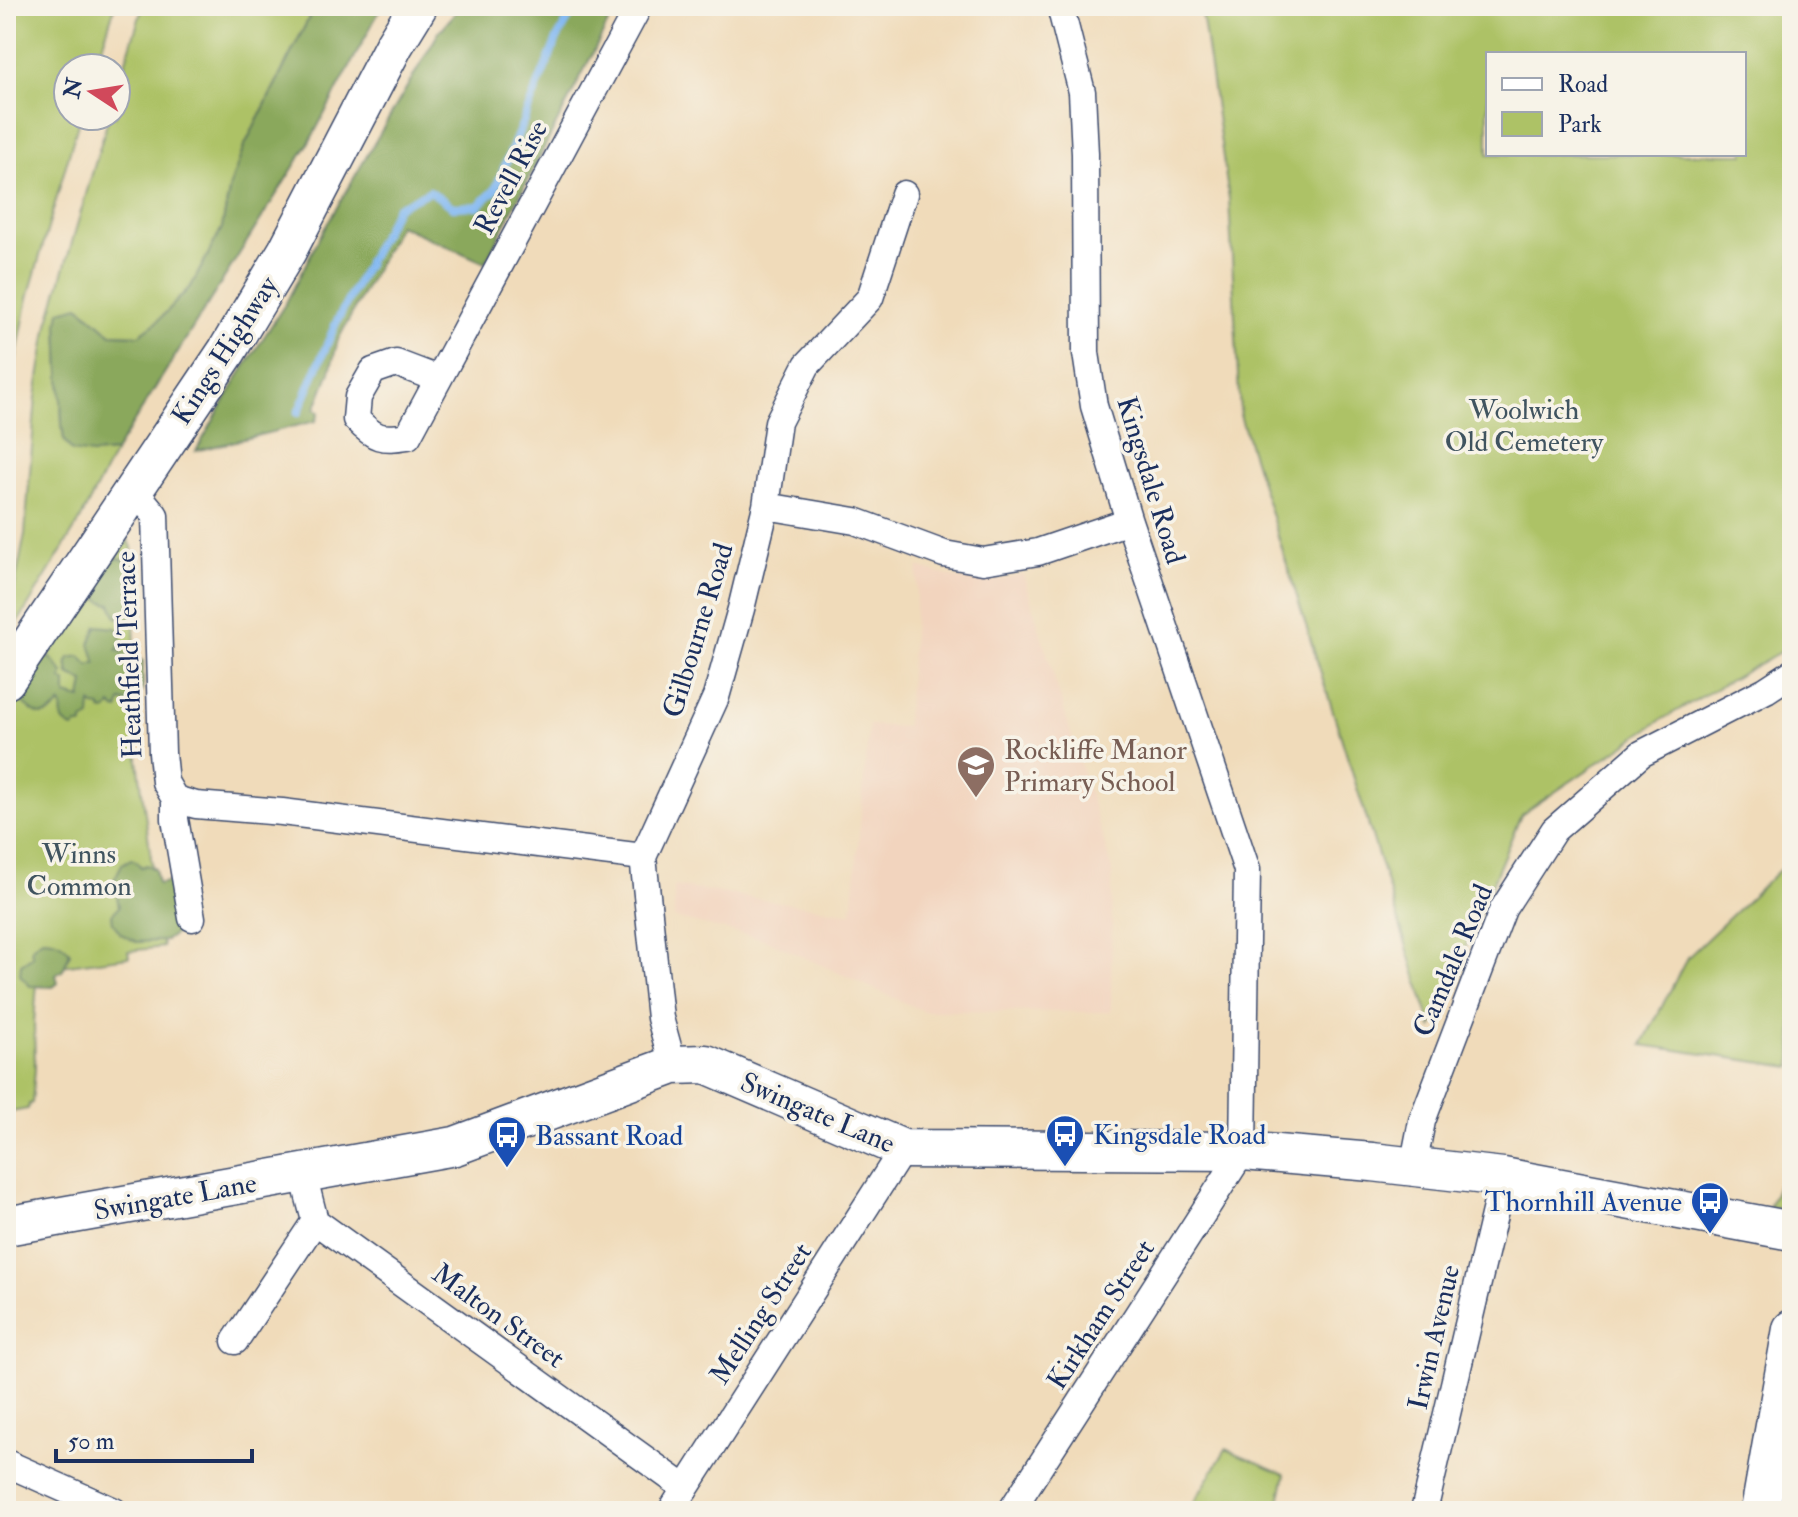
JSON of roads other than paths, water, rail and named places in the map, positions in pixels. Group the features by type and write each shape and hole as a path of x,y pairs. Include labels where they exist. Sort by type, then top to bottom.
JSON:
{"street":[{"name":"Kings Highway","path":"6,680 227,351 287,251 394,45 418,6"},
{"name":"Revell Rise","path":"438,379 639,6"},
{"name":"Kingsdale Road","path":"1060,6 1082,92 1086,353 1094,406 1129,521 1247,870 1243,1151"},
{"name":"Gilbourne Road","path":"643,857 716,697 766,506 778,422 807,365 870,298 904,194"},
{"name":"Heathfield Terrace","path":"131,493 155,515 162,753 165,782 175,799 175,819 192,918"},
{"path":"766,506 855,521 944,554 983,561 1038,552 1129,521"},
{"name":"Camdale Road","path":"1413,1167 1422,1121 1503,909 1554,830 1641,754 1766,690 1792,673"},
{"path":"175,799 196,805 282,812 643,857 660,1018 673,1065"},
{"name":"Swingate Lane","path":"6,1226 455,1146 673,1065 706,1064 903,1149 1243,1151 1503,1177 1792,1231"},
{"name":"Melling Street","path":"671,1511 903,1149"},
{"name":"Kirkham Street","path":"1011,1511 1243,1151"},
{"path":"235,1341 315,1221 303,1174"},
{"name":"Irwin Avenue","path":"1424,1511 1503,1177"},
{"name":"Malton Street","path":"315,1221 685,1488"},
{"path":"1760,1511 1792,1329"},
{"path":"6,1463 114,1511"}],"waterway":[{"path":"298,413 336,323 397,207 430,191 453,207 478,206 495,190 557,39 576,6"}],"place":[{"name":"Rockliffe Manor Primary School","path":"976,799"},
{"name":"Kingsdale Road","path":"1065,1168"},
{"name":"Bassant Road","path":"507,1169"},
{"name":"Thornhill Avenue","path":"1710,1235"}],"park label":[{"name":"Woolwich Old Cemetery","path":"1524,425"},
{"name":"Winns Common","path":"79,869"}]}
